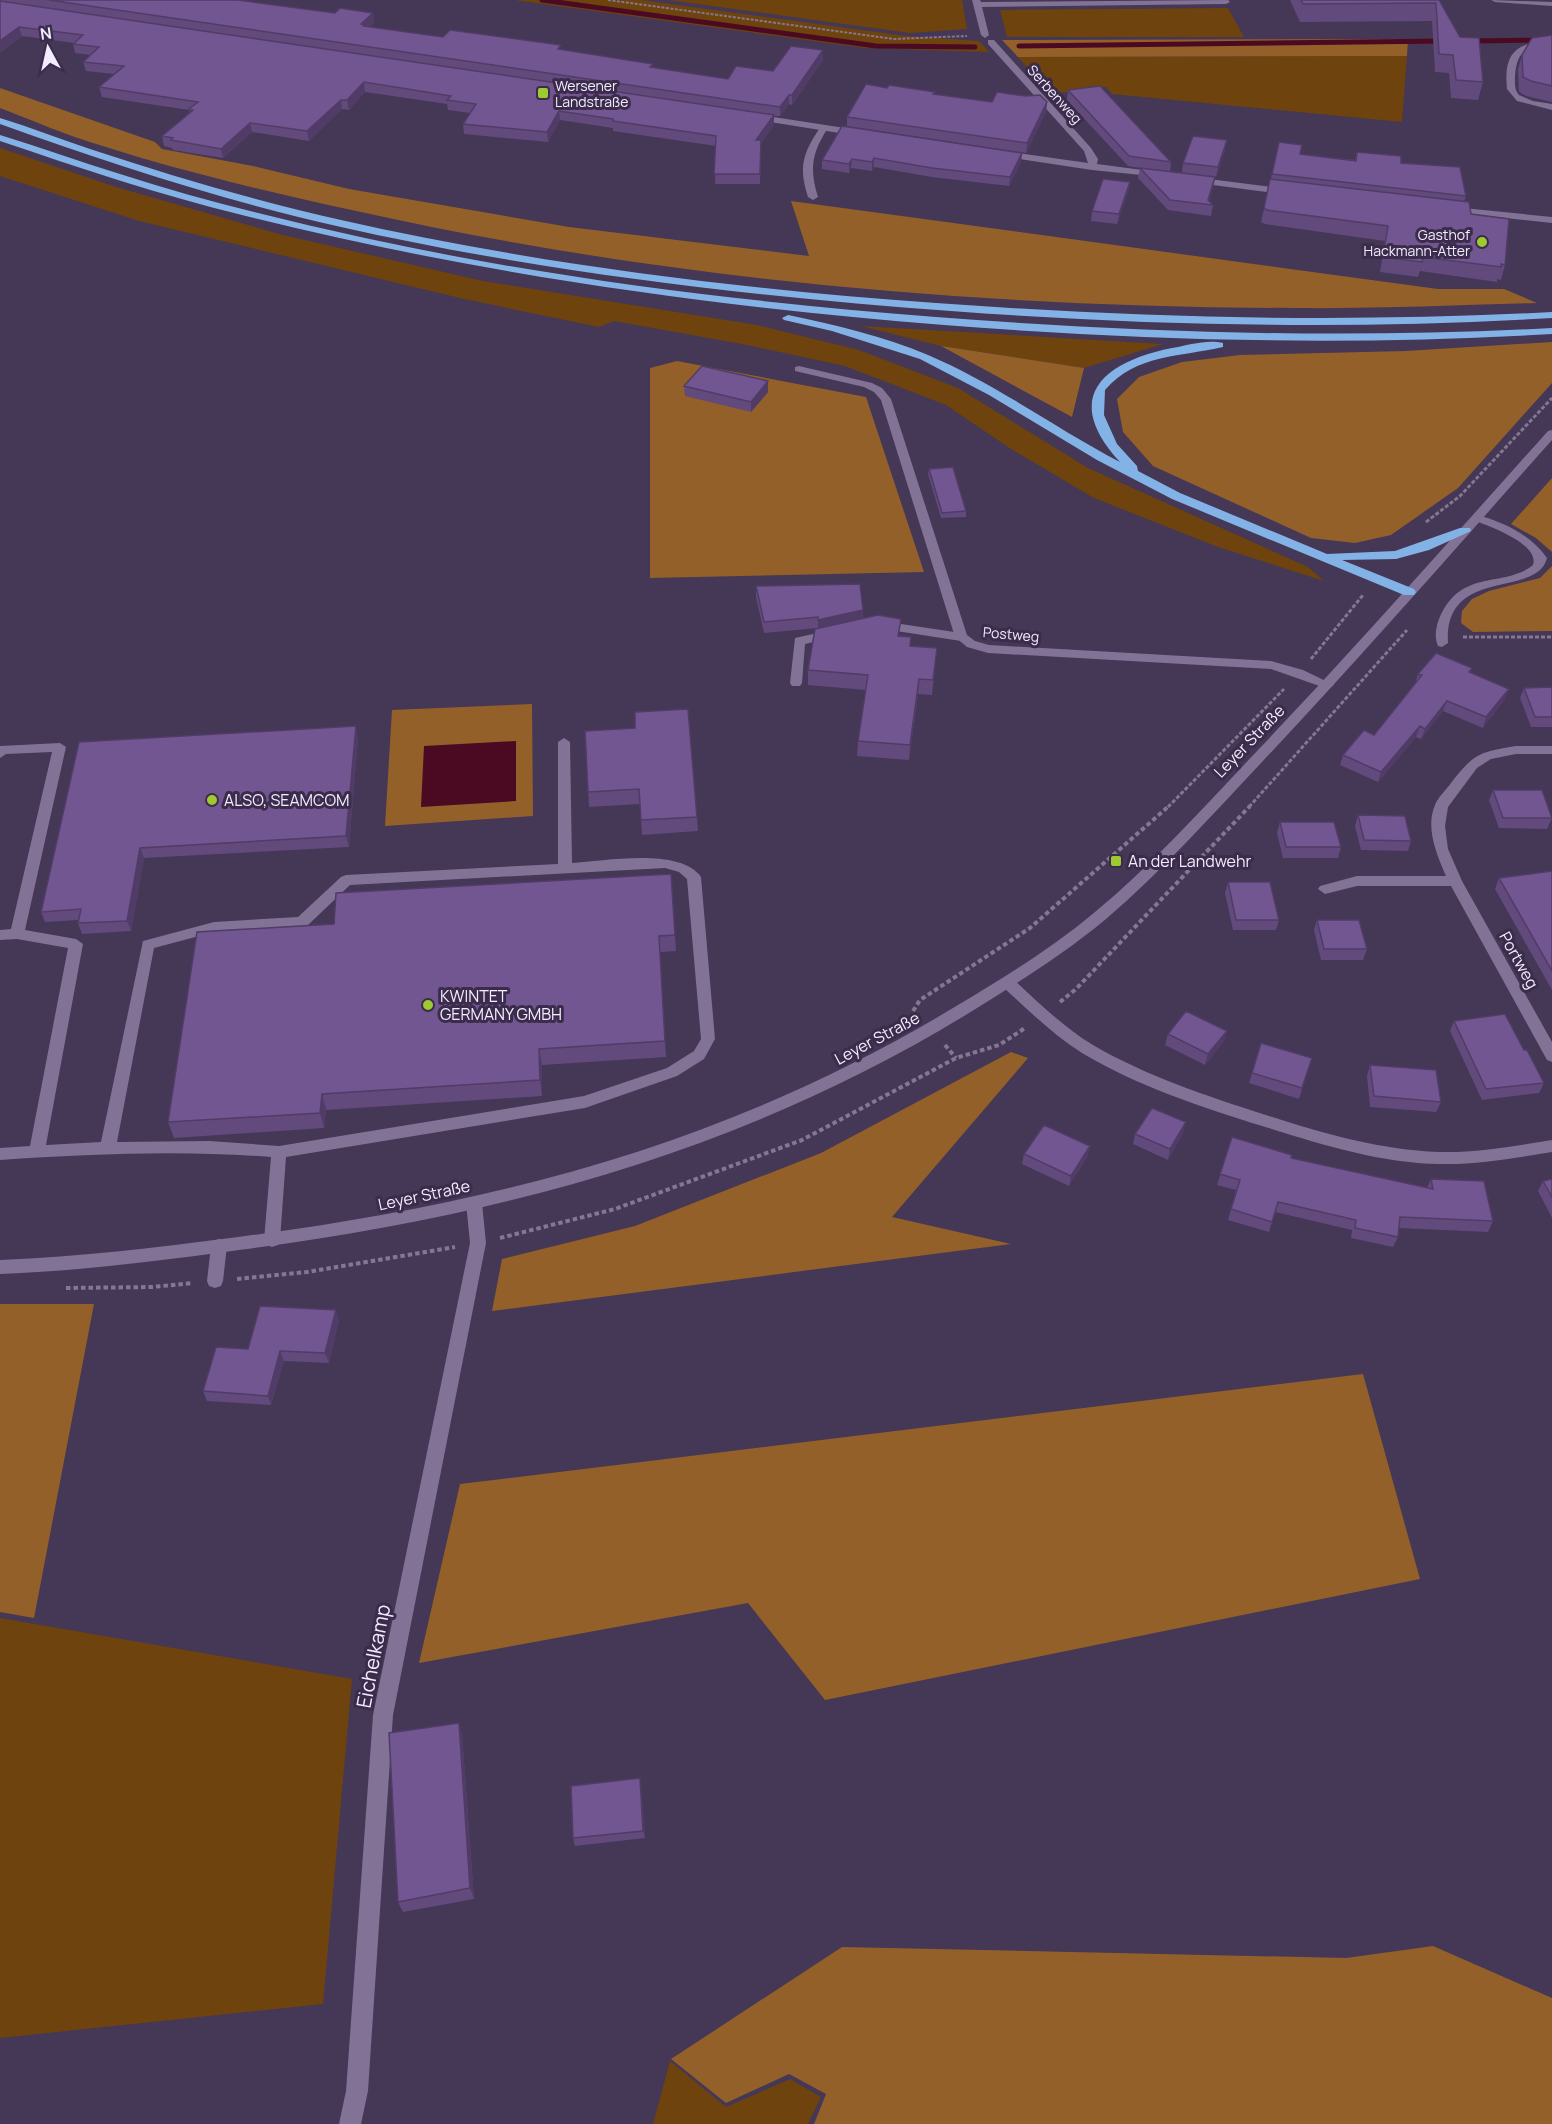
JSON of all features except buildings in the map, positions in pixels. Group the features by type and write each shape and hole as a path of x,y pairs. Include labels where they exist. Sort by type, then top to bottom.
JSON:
{"highway":[{"path":"0,121 77,149 179,180 329,220 538,261 732,289 871,303 1075,317 1248,322 1411,321 1549,315"},
{"path":"0,138 56,158 164,191 314,230 501,269 702,299 863,317 1054,330 1307,338 1439,336 1547,331"},
{"path":"702,299 835,328 924,357 993,393 1101,457 1176,496 1409,592"},
{"path":"1142,478 1112,445 1098,415 1099,390 1116,372 1147,358 1189,348 1307,338"},
{"path":"1322,556 1396,555 1465,531"}],"street":[{"path":"1495,0 1552,4"},
{"path":"988,39 976,2 1226,2"},
{"name":"Serbenweg","path":"988,39 1088,150 1093,159 1092,167"},
{"path":"1552,44 1532,44 1522,47 1517,52 1512,63 1511,88 1514,94 1523,100 1552,107"},
{"path":"749,117 870,135"},
{"path":"813,197 807,179 805,161 824,128"},
{"path":"987,152 1171,177"},
{"path":"1183,179 1296,193"},
{"path":"1444,210 1552,220"},
{"name":"Postweg","path":"799,369 868,385 878,390 886,399 961,637 970,644 988,648 1271,665 1328,685"},
{"name":"Leyer Straße","path":"0,1267 135,1256 272,1240 384,1222 579,1177 706,1136 842,1077 932,1029 1076,935 1141,880 1328,685 1552,434"},
{"path":"1442,640 1442,623 1450,608 1463,596 1480,585 1527,573 1538,567 1541,558 1536,549 1525,540 1477,518"},
{"path":"866,626 877,624 961,637"},
{"path":"796,683 799,641 843,631"},
{"path":"564,742 565,867"},
{"path":"0,754 1,750 60,747 17,934"},
{"name":"Portweg","path":"1552,750 1516,750 1487,755 1472,765 1441,807 1438,826 1441,849 1455,881 1552,1056"},
{"path":"0,1154 139,1145 279,1152 585,1102 672,1072 699,1055 708,1039 694,878 684,868 665,863 346,880 302,922 214,927 148,945 108,1147"},
{"path":"1325,890 1357,881 1455,881"},
{"path":"0,935 17,934 76,944 37,1152"},
{"path":"1007,982 1043,1016 1096,1053 1203,1101 1325,1140 1377,1151 1438,1158 1493,1155 1552,1146"},
{"path":"272,1240 279,1152"},
{"name":"Eichelkamp","path":"350,2124 357,2091 383,1715 478,1243 474,1203"},
{"path":"215,1281 219,1246"}],"path":[{"path":"608,0 894,39 988,39"},
{"path":"1424,523 1460,496 1552,398"},
{"path":"905,1016 915,1010 920,1000 1030,928 1164,811 1299,673 1376,578"},
{"path":"1442,640 1552,637"}],"shaded area":[{"path":"514,0 641,0 906,36 979,41 989,52 865,48"},
{"path":"668,0 962,0 967,29 910,33"},
{"path":"1228,8 1244,37 1007,37 1000,10"},
{"path":"1408,39 1407,56 1018,57 1002,40"},
{"path":"1407,56 1402,122 1112,94 1106,87 1051,94 1018,57"},
{"path":"0,88 155,142 162,149 253,166 349,189 569,227 809,256 791,201 1438,289 1504,289 1537,303 1324,308 1059,302 825,285 592,256 476,236 328,205 135,156 64,133 0,108"},
{"path":"0,148 116,187 279,234 483,281 757,325 859,350 958,388 1088,468 1308,567 1324,581 1218,547 1094,498 1011,449 946,405 845,366 747,345 614,321 599,327 464,299 139,221 0,176"},
{"path":"861,326 1163,344 1084,368 941,346"},
{"path":"1552,342 1552,383 1458,488 1391,535 1355,543 1311,538 1153,466 1123,432 1117,399 1139,377 1182,362 1240,355 1406,351"},
{"path":"941,346 1084,368 1072,417"},
{"path":"677,361 866,397 924,572 650,578 650,368"},
{"path":"1552,478 1552,552 1536,538 1511,524"},
{"path":"1552,566 1552,631 1473,632 1461,623 1462,611 1472,599 1489,591 1540,578"},
{"path":"532,704 533,816 385,826 392,710"},
{"path":"516,741 516,801 421,807 424,746"},
{"path":"1011,1052 1028,1058 892,1217 1011,1244 492,1311 502,1259 635,1226 821,1153"},
{"path":"0,1304 94,1304 34,1618 0,1612"},
{"path":"1363,1374 1420,1579 825,1700 748,1603 419,1663 460,1484"},
{"path":"0,1618 352,1679 323,2004 0,2038"},
{"path":"1433,1946 1552,1998 1552,2124 814,2124 826,2094 789,2074 726,2103 671,2059 842,1947 1346,1958"},
{"path":"670,2061 726,2107 790,2079 821,2097 808,2124 653,2124"}],"waterway":[{"path":"542,0 876,46 975,47"},
{"path":"1468,41 1552,40"},
{"path":"1019,46 1446,41"}],"place":[{"name":"Wersener Landstraße","path":"543,93"},
{"name":"Gasthof Hackmann-Atter","path":"1482,242"},
{"name":"ALSO, SEAMCOM","path":"212,800"},
{"name":"An der Landwehr","path":"1116,861"},
{"name":"KWINTET GERMANY GMBH","path":"428,1005"}]}
